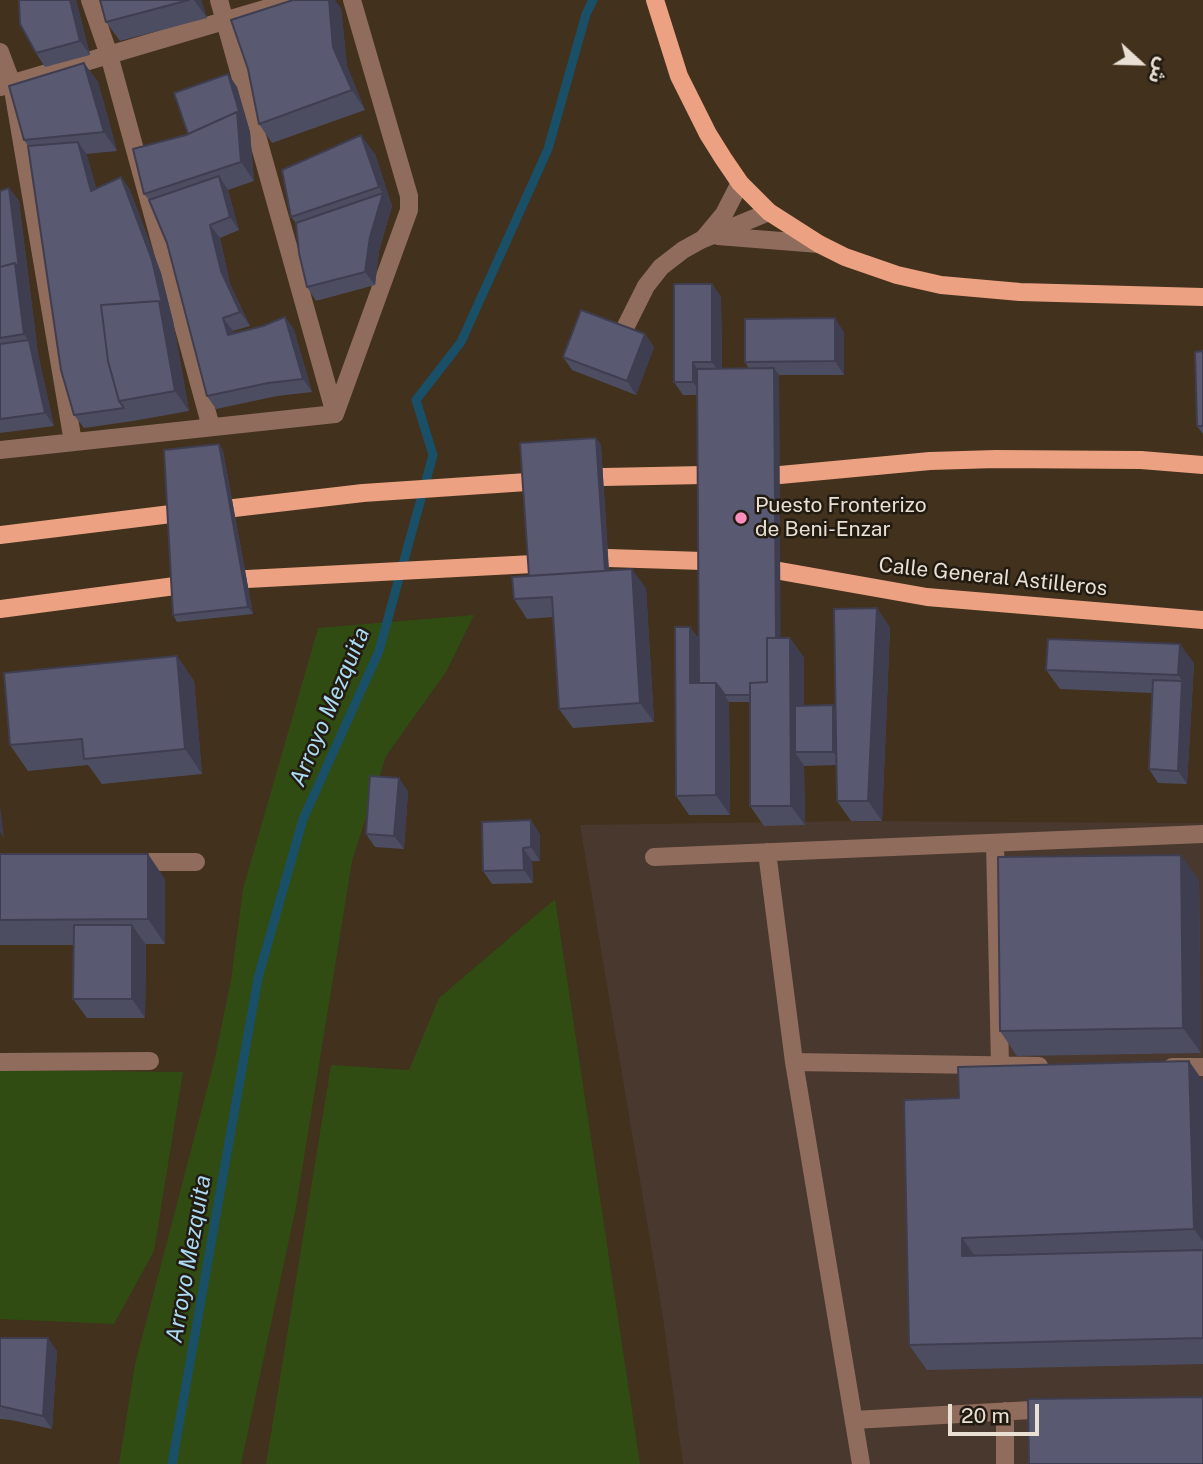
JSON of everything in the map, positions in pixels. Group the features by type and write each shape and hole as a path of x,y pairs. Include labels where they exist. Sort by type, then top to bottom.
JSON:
{"main road":[{"path":"656,4 678,76 718,150 740,183 769,212 819,244 845,257 897,275 941,285 1020,292 1203,297"},
{"path":"780,475 956,460 1141,460 1203,465"},
{"path":"603,477 703,475"},
{"path":"234,508 363,493 522,483"},
{"path":"0,535 171,514"},
{"path":"608,558 703,561"},
{"path":"247,579 533,564"},
{"name":"Calle General Astilleros","path":"780,572 928,597 1203,620"},
{"path":"0,609 176,586"}],"street":[{"path":"90,0 109,55 211,427"},
{"path":"219,0 335,414"},
{"path":"6,85 295,0"},
{"path":"335,414 409,211 409,196 352,0"},
{"path":"0,52 73,442"},
{"path":"707,238 724,214 740,183"},
{"path":"624,330 646,286 661,267 683,250 769,212"},
{"path":"707,238 819,244"},
{"path":"0,450 335,414"},
{"path":"654,857 1203,834"},
{"path":"995,842 1000,1065"},
{"path":"766,852 794,1062 861,1464"},
{"path":"112,863 196,862"},
{"path":"0,1062 150,1061"},
{"path":"794,1062 1054,1066"},
{"path":"1149,1067 1203,1068"},
{"path":"854,1420 1071,1407"},
{"path":"1005,1411 1005,1464"}],"shaded area":[{"path":"851,821 1203,823 1203,1464 683,1464 662,1311 580,825"}],"green space":[{"path":"474,615 446,672 386,756 352,861 296,1207 241,1464 119,1464 135,1364 214,1062 231,980 243,889 318,628"},
{"path":"555,899 640,1464 266,1464 331,1065 409,1070 439,998"},
{"path":"0,1070 183,1072 154,1251 114,1324 0,1319"}],"building":[{"path":"19,0 70,0 80,41 36,53 20,24"},
{"path":"100,0 189,0 106,22"},
{"path":"293,0 329,0 333,47 352,90 259,124 248,69 231,20"},
{"path":"84,63 104,132 24,140 9,86"},
{"path":"228,74 241,118 237,112 188,134 174,93"},
{"path":"237,112 241,162 144,194 133,149 186,135"},
{"path":"361,135 379,187 291,217 282,170"},
{"path":"78,142 91,191 121,177 152,260 163,308 159,301 101,305 108,361 119,401 124,408 74,415 61,370 28,146"},
{"path":"219,176 230,217 210,225 221,271 240,312 223,318 228,335 285,317 303,379 268,383 207,396 167,243 149,200"},
{"path":"9,188 19,269 15,263 0,267 0,191"},
{"path":"383,193 370,237 365,272 307,287 299,253 296,223"},
{"path":"15,263 24,334 0,338 0,267"},
{"path":"674,284 712,284 712,362 693,362 693,382 674,382"},
{"path":"159,301 175,391 119,401 108,361 101,305"},
{"path":"581,310 645,334 627,381 563,357"},
{"path":"835,318 835,361 745,362 745,319"},
{"path":"29,340 45,413 0,419 0,344"},
{"path":"1203,351 1203,426 1197,426 1195,352"},
{"name":"Puesto Fronterizo de Beni-Enzar","path":"774,368 776,638 767,638 767,682 750,683 750,695 725,695 716,683 699,683 697,369"},
{"path":"596,438 605,571 529,576 520,443"},
{"path":"219,444 248,607 173,615 164,450"},
{"path":"632,569 640,703 559,709 552,597 514,599 512,577"},
{"path":"877,608 868,801 837,801 834,609"},
{"path":"675,627 690,627 690,683 716,683 716,795 676,796"},
{"path":"767,638 790,638 791,806 750,806 750,683 767,682"},
{"path":"1048,639 1180,644 1178,675 1046,670"},
{"path":"177,656 185,749 84,759 82,739 10,745 4,673"},
{"path":"1153,680 1182,681 1178,771 1149,769"},
{"path":"833,705 833,752 795,752 795,706"},
{"path":"370,776 399,778 394,836 366,834"},
{"path":"531,820 531,847 523,848 524,870 483,871 482,822"},
{"path":"0,854 148,854 148,919 0,920"},
{"path":"1181,855 1183,1028 1000,1031 998,857"},
{"path":"74,925 132,925 132,999 73,999"},
{"path":"1189,1061 1194,1229 962,1238 962,1256 1203,1250 1203,1338 909,1345 904,1100 959,1098 958,1067"},
{"path":"0,1338 48,1338 43,1416 0,1406"},
{"path":"1203,1397 1203,1464 1029,1464 1028,1399"}],"waterway":[{"name":"Arroyo Mezquita","path":"172,1464 258,978 303,819 379,651 433,455 416,400 461,342 548,149 586,14 593,0"}],"place":[{"name":"Puesto Fronterizo de Beni-Enzar","path":"741,518"}]}
